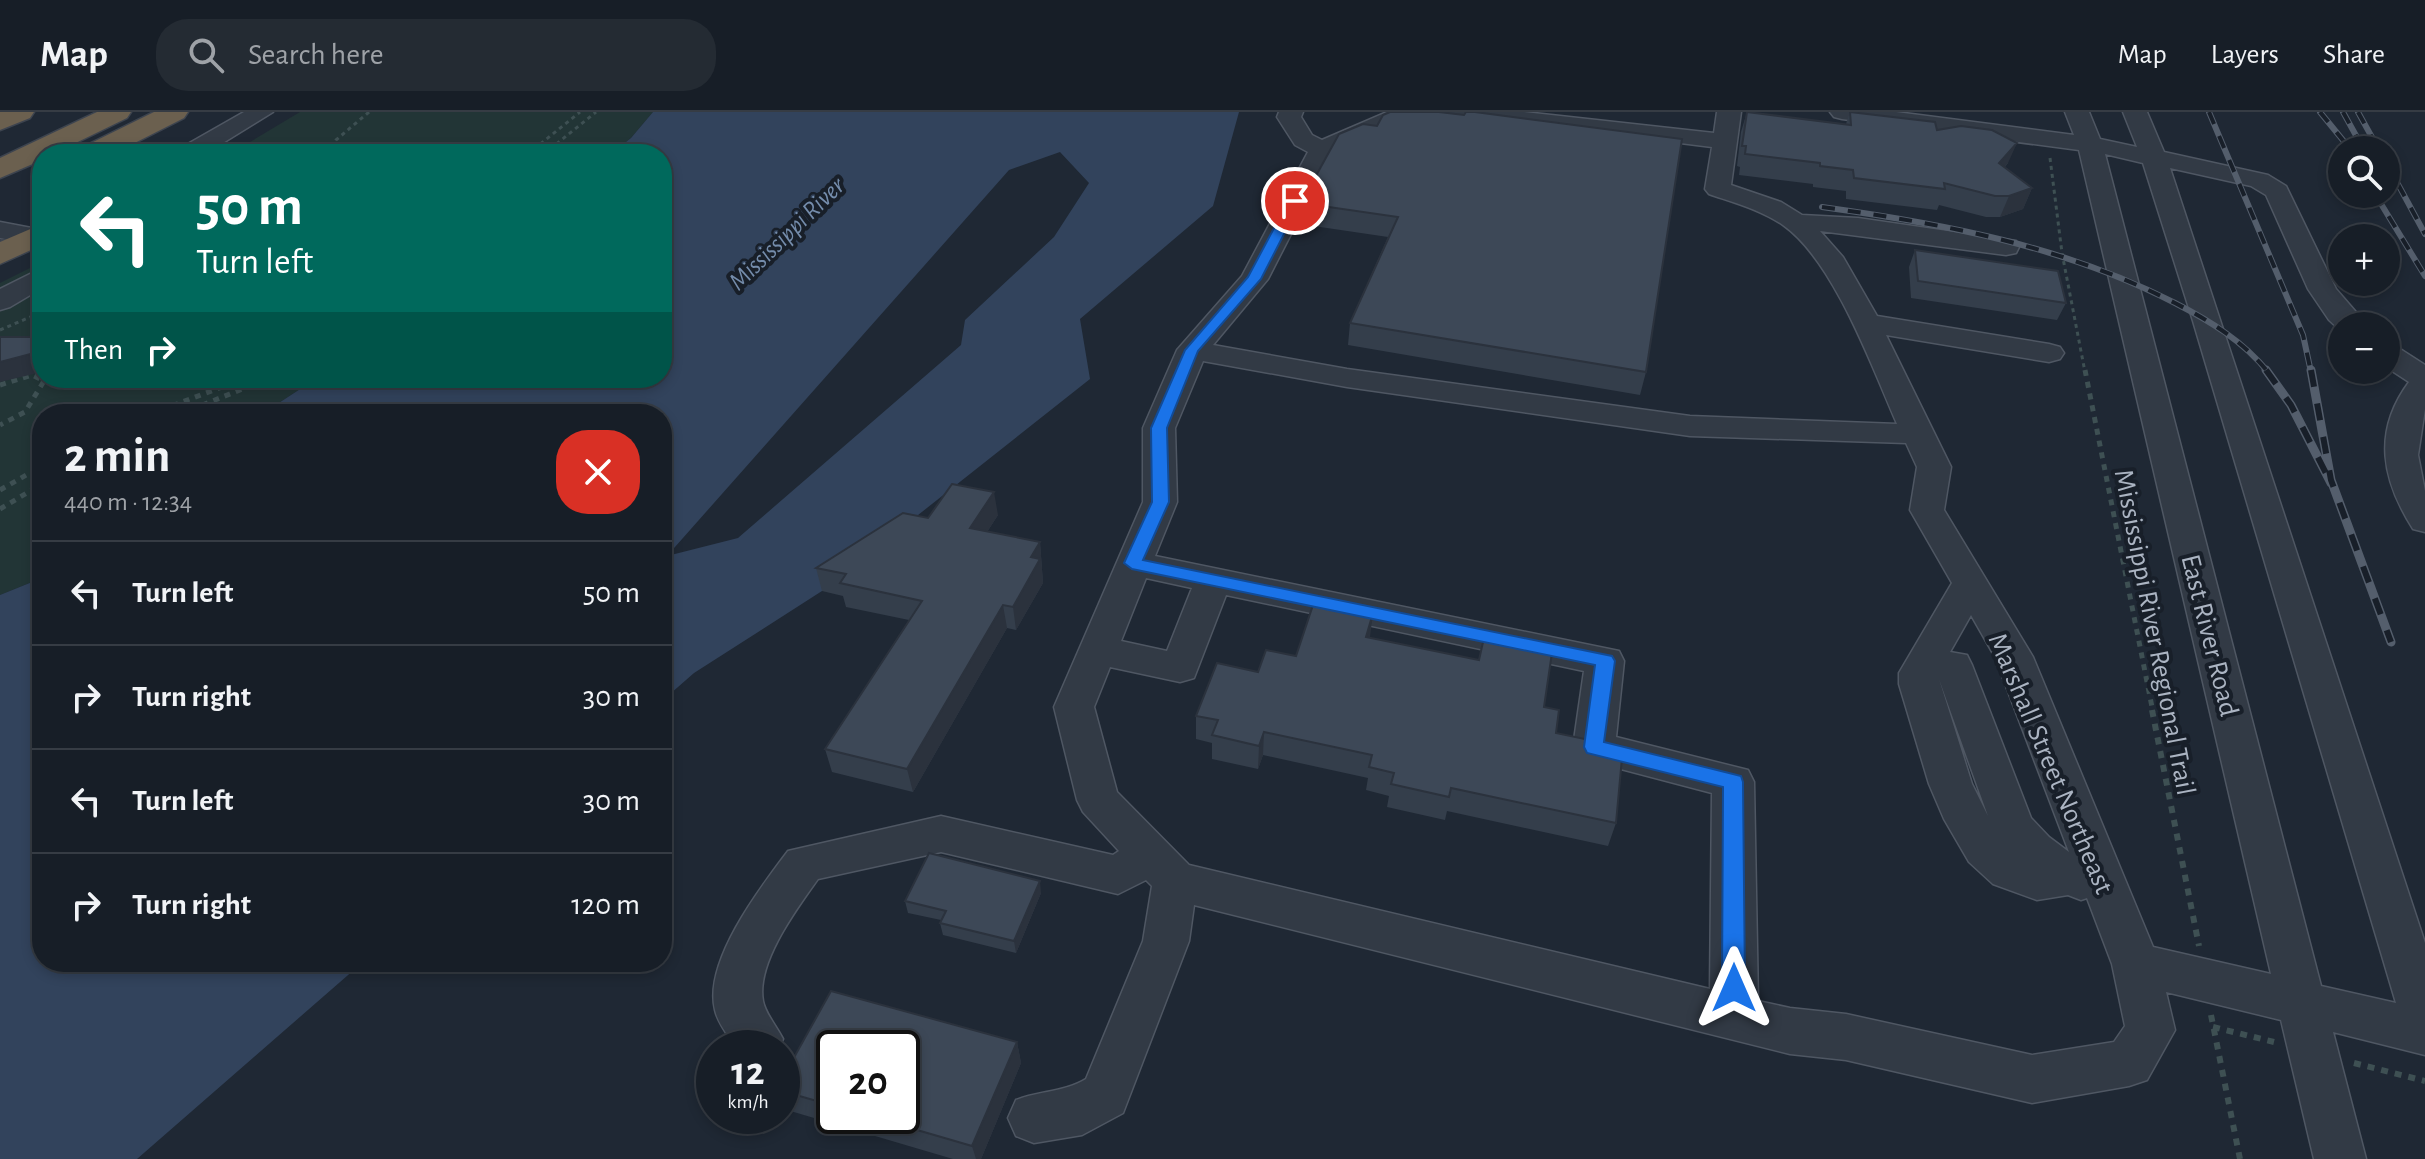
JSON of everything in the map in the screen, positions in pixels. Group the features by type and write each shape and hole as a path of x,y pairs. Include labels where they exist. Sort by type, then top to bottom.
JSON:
{"highway":[{"path":"52,144 118,112"},
{"path":"111,144 175,112"},
{"path":"0,122 32,115"},
{"path":"0,137 32,115"},
{"path":"0,169 32,154"},
{"path":"0,199 32,183"},
{"path":"0,255 32,244"}],"street":[{"path":"205,144 261,112"},
{"path":"1291,112 1289,117 1303,140 1322,149"},
{"path":"1034,1118 1082,1110 1105,1096 1166,941 1162,868 1098,800 1074,707 1160,502 1159,428 1192,350 1254,279 1322,149 1404,113 1444,112 1562,122 1726,126"},
{"path":"1842,112 2047,137 2084,128 2154,158 2259,180 2277,191 2322,289 2338,312"},
{"path":"2135,112 2154,158 2425,1018"},
{"name":"Marshall Street Northeast","path":"1162,868 1790,1031 1846,1037 2032,1079 2129,1063 2150,1030 2136,964 2090,886 2017,665 1927,510 1934,467 1920,434 1866,323 1829,257 1796,222 1772,207 1718,189 1726,126"},
{"name":"East River Road","path":"2084,128 2340,1159"},
{"path":"1796,222 1858,226 2006,247"},
{"path":"0,230 32,239"},
{"path":"0,301 32,282"},
{"path":"1866,323 2049,353"},
{"path":"1192,350 1347,378 1690,426 1920,434"},
{"path":"2400,363 2425,381 2410,404 2404,425 2404,481 2425,521"},
{"path":"1132,563 1605,661 1594,747 1733,782 1734,1018"},
{"path":"1097,650 1180,668 1213,580"},
{"path":"1970,583 1941,658 1919,673 1919,684 1965,822 1980,845 2006,870 2030,880 2090,886"},
{"path":"1941,658 2017,665"},
{"path":"752,1030 739,1010 737,976 777,901 804,864 941,834 1118,875 1162,868"},
{"path":"2136,964 2425,1032"}],"path":[{"path":"333,144 369,112"},
{"path":"540,144 580,112"},
{"path":"556,144 596,112"},
{"name":"Mississippi River Regional Trail","path":"2047,137 2062,253 2112,518 2240,1159"},
{"path":"0,330 32,316"},
{"path":"0,385 32,375"},
{"path":"0,425 25,412 40,388"},
{"path":"177,404 219,388"},
{"path":"205,404 245,388"},
{"path":"0,490 32,472"},
{"path":"0,509 32,490"}],"shaded area":[{"path":"300,112 653,112 624,144 247,144"},
{"path":"32,267 32,388 302,388 277,404 32,404 32,582 0,595 0,283"}],"water":[{"name":"Mississippi River","path":"653,112 1239,112 1213,206 1080,319 1090,379 822,591 694,673 672,692 672,555 738,538 961,345 965,320 1054,237 1089,183 1060,152 1009,170 672,550 672,404 277,404 302,388 672,388 672,144 624,144"},
{"path":"32,582 32,972 352,972 137,1159 0,1159 0,595"}],"building":[{"path":"1390,112 1464,115 1475,112 1682,139 1646,372 1350,323 1398,217 1301,203 1339,134 1363,124 1377,126 1383,115"},
{"path":"1747,112 1851,125 1850,112 1935,122 1937,130 1961,126 1992,130 2017,143 1999,163 2032,188 2009,196 1995,196 1944,183 1945,189 1854,178 1853,170 1745,154 1746,146 1742,146"},
{"path":"1915,250 2058,271 2066,303 1918,281"},
{"path":"0,337 32,337 32,354 0,362"},
{"path":"952,484 994,492 970,528 1040,542 1031,557 1040,559 1013,607 1003,605 907,769 825,749 922,601 840,583 846,574 816,568 903,513 928,518"},
{"path":"1314,602 1373,613 1366,637 1479,660 1485,633 1553,646 1544,707 1559,710 1556,733 1623,747 1616,823 1451,788 1449,797 1391,784 1394,773 1369,767 1372,755 1264,732 1259,746 1212,735 1218,720 1196,716 1217,663 1258,672 1266,650 1296,656"},
{"path":"929,853 1040,881 1014,941 940,923 946,911 905,901"},
{"path":"831,991 1017,1042 972,1146 920,1131 920,1030 816,1030 816,1101 800,1096 800,1047"}],"railway":[{"path":"2209,112 2303,335 2311,372"},
{"path":"2320,112 2340,136"},
{"path":"2343,112 2356,136"},
{"path":"2358,112 2371,136"},
{"path":"2400,188 2425,234"},
{"path":"1822,207 1958,230 2090,266 2133,283 2201,317 2237,341 2268,372"},
{"path":"2384,208 2425,276"},
{"path":"2266,370 2291,405 2331,483"},
{"path":"2311,370 2331,480 2391,642"}],"route":[{"path":"1295,201 1254,279 1192,350 1159,428 1160,502 1132,563 1605,661 1594,747 1733,782 1734,988"}]}
